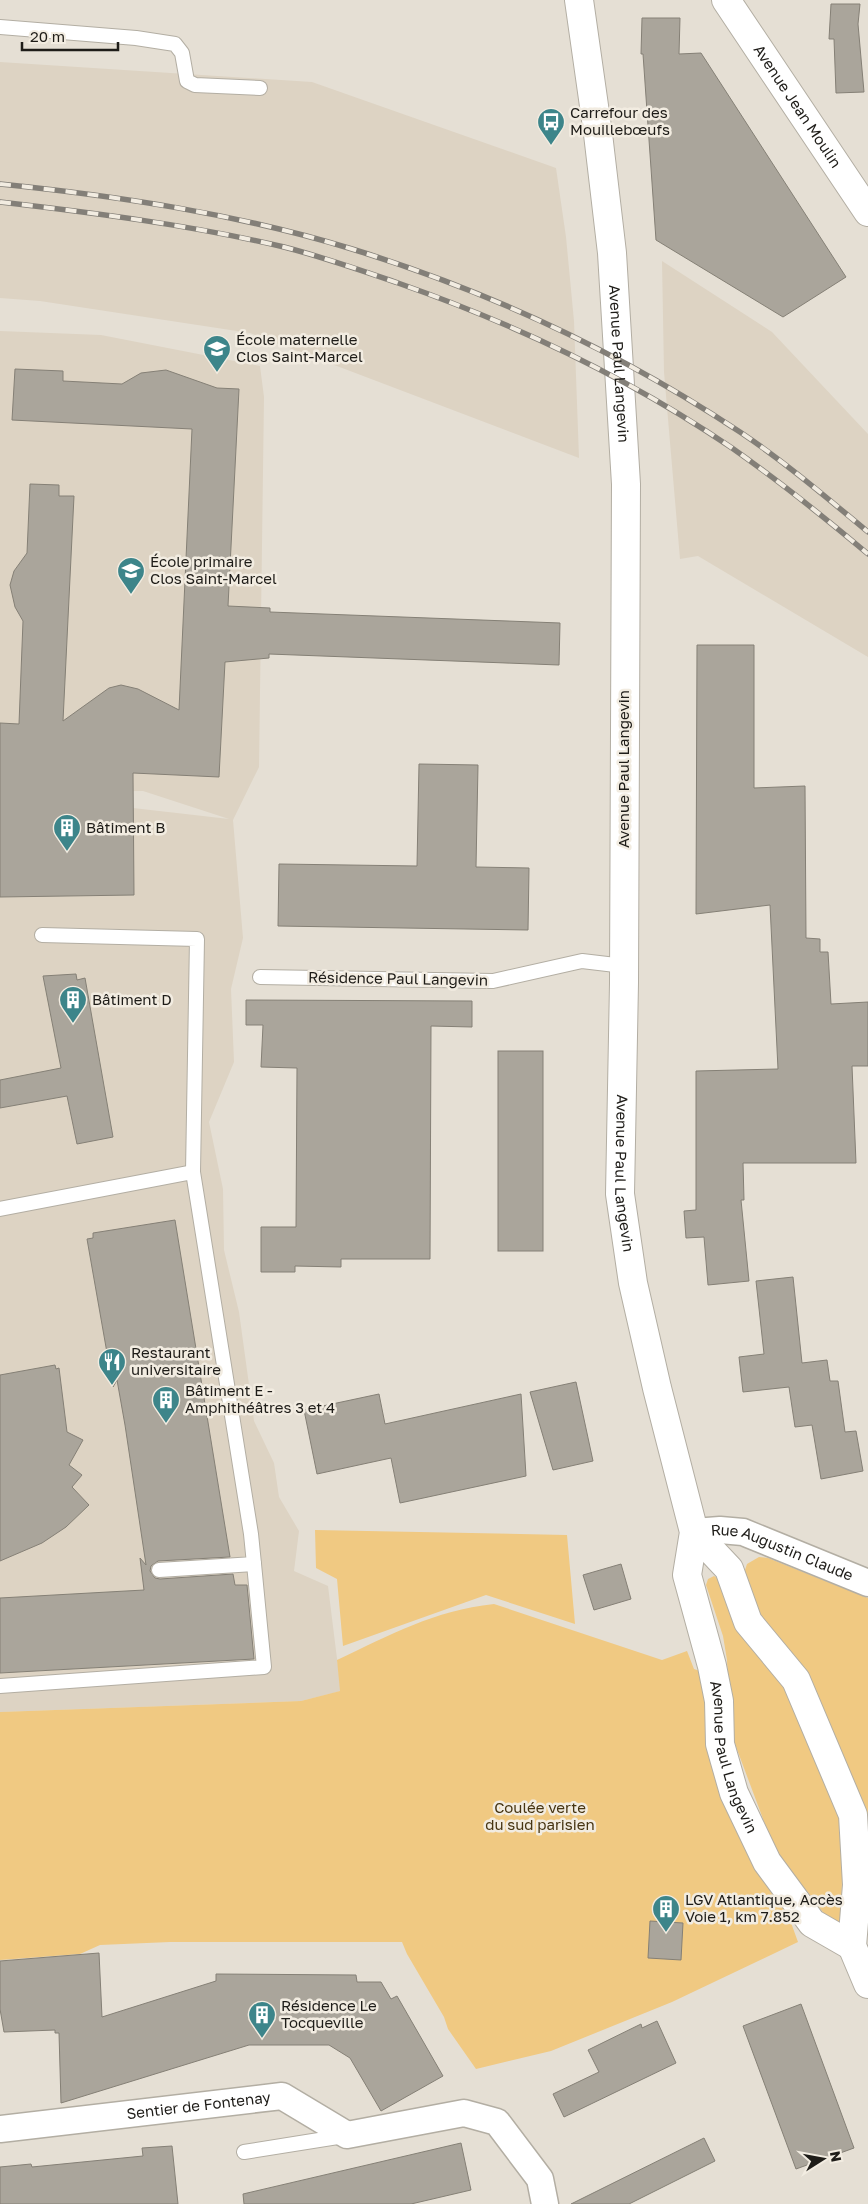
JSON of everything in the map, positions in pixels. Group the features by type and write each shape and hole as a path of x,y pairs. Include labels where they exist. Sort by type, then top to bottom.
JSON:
{"main road":[{"name":"Avenue Paul Langevin","path":"579,0 598,134 612,253 626,484 624,966 620,1194 633,1283 657,1388 694,1532 687,1575 712,1666 719,1701 720,1744 734,1793 767,1862 812,1923 860,1943"},
{"name":"Avenue Jean Moulin","path":"726,0 868,212"},
{"name":"Avenue Paul Langevin","path":"694,1532 729,1569 748,1622 796,1680 854,1816 860,1943 868,1984"}],"street":[{"name":"Rue Augustin Claude","path":"694,1532 720,1530 743,1532 868,1583"},
{"name":"Sentier de Fontenay","path":"0,2129 282,2096 348,2135"},
{"path":"348,2135 464,2113 497,2122 540,2179 545,2204"}],"lane":[{"path":"0,27 136,38 175,44 182,53 187,81 195,85 260,88"},
{"path":"0,1686 264,1667 250,1524 193,1172 197,939 42,935"},
{"name":"Résidence Paul Langevin","path":"260,977 493,981 582,961 624,966"},
{"path":"0,1209 193,1172"},
{"path":"159,1570 254,1564"},
{"path":"244,2152 348,2135"}],"shaded area":[{"path":"0,62 312,82 556,168 566,237 574,321 579,458 250,333 40,301 0,298"},
{"path":"662,261 772,332 868,434 868,657 698,556 680,559 664,372"},
{"path":"0,331 101,335 260,366 264,397 259,767 233,820 243,938 231,989 234,1062 209,1122 223,1189 224,1250 239,1312 254,1421 274,1463 279,1497 299,1531 294,1571 328,1586 341,1691 301,1701 0,1712 0,809 133,808 229,819 143,791 0,792"}],"green space":[{"path":"315,1530 567,1535 575,1624 486,1595 343,1646 337,1579 316,1568"},
{"path":"759,1557 768,1558 868,1598 868,1856 763,1625 744,1573 747,1564"},
{"path":"714,1576 719,1579 794,1704 838,1804 843,1833 841,1924 830,1922 811,1896 784,1865 772,1843 735,1744 730,1727 727,1660 723,1636 706,1585 708,1579"},
{"name":"Coulée verte du sud parisien","path":"494,1604 662,1660 687,1651 694,1669 700,1671 798,1942 672,2002 551,2051 476,2069 448,2029 444,2017 407,1954 402,1942 170,1942 100,1945 80,1954 0,1960 0,1712 301,1701 340,1691 337,1660 432,1618 472,1607"}],"building":[{"path":"831,4 860,4 858,24 864,92 836,93 834,39 829,39"},
{"path":"642,18 680,18 679,54 701,53 846,277 783,317 656,240 643,54 641,54"},
{"path":"15,369 63,371 63,381 122,384 141,373 166,370 217,388 239,389 228,606 270,608 270,612 560,623 559,665 269,654 269,658 225,662 219,777 133,773 134,895 0,897 0,723 19,724 23,621 15,607 10,585 14,571 27,553 30,484 59,485 59,496 74,496 63,721 109,688 121,685 138,689 179,710 192,429 12,420"},
{"path":"697,645 754,645 754,788 805,786 806,938 820,939 820,952 828,952 831,1004 868,1002 868,1066 852,1066 856,1163 743,1163 744,1200 741,1200 749,1281 708,1285 704,1237 686,1238 684,1211 696,1210 696,1071 778,1069 770,905 696,914"},
{"path":"419,764 478,765 476,867 529,868 528,930 278,926 279,864 417,866"},
{"name":"Bâtiment D","path":"76,974 77,980 85,978 113,1137 77,1144 67,1096 0,1108 0,1080 61,1068 43,976"},
{"path":"246,1000 472,1001 472,1027 431,1026 430,1259 341,1259 341,1267 295,1266 295,1272 261,1272 261,1227 296,1227 297,1068 261,1067 263,1025 246,1025"},
{"path":"498,1051 543,1051 543,1251 498,1251"},
{"path":"175,1220 230,1557 158,1561 151,1566 150,1571 155,1578 160,1579 233,1574 235,1585 247,1585 254,1659 0,1673 0,1598 144,1590 140,1558 146,1565 125,1425 117,1380 113,1387 87,1239 93,1238 93,1233"},
{"path":"793,1277 802,1363 827,1360 830,1381 838,1381 845,1432 856,1431 863,1471 821,1479 812,1425 795,1427 789,1387 743,1392 739,1357 764,1354 756,1281"},
{"path":"55,1365 56,1369 59,1368 67,1432 83,1440 69,1465 82,1475 72,1487 89,1505 66,1527 42,1543 0,1561 0,1375"},
{"path":"576,1382 593,1461 553,1470 530,1392"},
{"path":"379,1394 385,1424 521,1394 526,1476 400,1503 391,1458 317,1474 304,1410"},
{"path":"621,1564 631,1599 594,1610 583,1575"},
{"name":"LGV Atlantique, Accès Voie 1, km 7.852","path":"650,1921 683,1923 681,1960 648,1958"},
{"name":"Résidence Le Tocqueville","path":"99,1953 102,2017 216,1981 216,1974 356,1975 357,1982 381,1982 391,1999 397,1996 443,2076 381,2111 350,2058 329,2045 249,2045 61,2103 59,2033 55,2033 55,2030 4,2032 0,2009 0,1961"},
{"path":"801,2004 854,2148 796,2169 743,2026"},
{"path":"657,2021 676,2063 564,2117 553,2094 599,2072 588,2050 641,2024 642,2028"},
{"path":"704,2138 715,2161 629,2204 571,2204"},
{"path":"461,2143 471,2190 411,2204 244,2204 243,2194"},
{"path":"172,2146 178,2204 0,2204 0,2167 31,2164 32,2167 143,2156 142,2148"}],"railway":[{"path":"0,184 89,194 222,216 352,249 453,284 601,350 695,403 773,455 868,532"},
{"path":"0,202 178,226 284,247 327,259 398,283 485,316 612,376 693,422 767,473 868,554"}],"place":[{"name":"Carrefour des Mouillebœufs","path":"551,146"},
{"name":"École maternelle Clos Saint-Marcel","path":"217,373"},
{"name":"École primaire Clos Saint-Marcel","path":"131,595"},
{"name":"Bâtiment B","path":"67,852"},
{"name":"Bâtiment D","path":"73,1024"},
{"name":"Restaurant universitaire","path":"112,1386"},
{"name":"Bâtiment E - Amphithéâtres 3 et 4","path":"166,1424"},
{"name":"LGV Atlantique, Accès Voie 1, km 7.852","path":"666,1933"},
{"name":"Résidence Le Tocqueville","path":"262,2039"}]}
